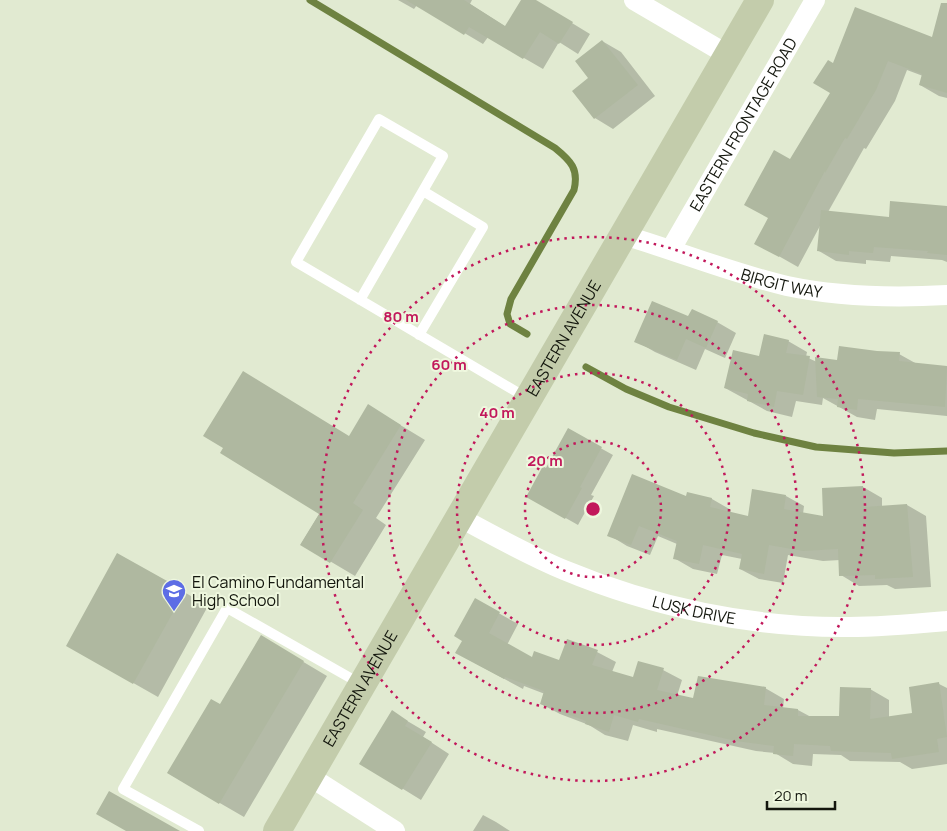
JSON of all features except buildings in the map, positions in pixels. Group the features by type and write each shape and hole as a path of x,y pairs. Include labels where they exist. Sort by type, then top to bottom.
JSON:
{"main road":[{"name":"EASTERN AVENUE","path":"277,831 760,0"}],"street":[{"path":"634,0 728,55"},
{"name":"EASTERN FRONTAGE ROAD","path":"671,249 815,0"},
{"name":"BIRGIT WAY","path":"623,235 671,249 730,270 788,286 848,295 947,296"},
{"name":"LUSK DRIVE","path":"459,517 517,549 565,571 639,597 716,615 768,623 847,627 899,626 947,621"},
{"path":"309,776 395,831"}],"lane":[{"path":"360,300 443,156 379,119 296,262 418,335 528,399"},
{"path":"418,335 482,227 423,191"},
{"path":"198,831 123,789 227,608 362,684"}],"waterway":[{"path":"310,0 555,148 569,161 575,176 574,190 511,299 507,314 510,324 527,334"},
{"path":"586,367 626,389 669,407 754,433 816,447 894,453 947,451"}],"place":[{"name":"El Camino Fundamental High School","path":"174,612"}]}
